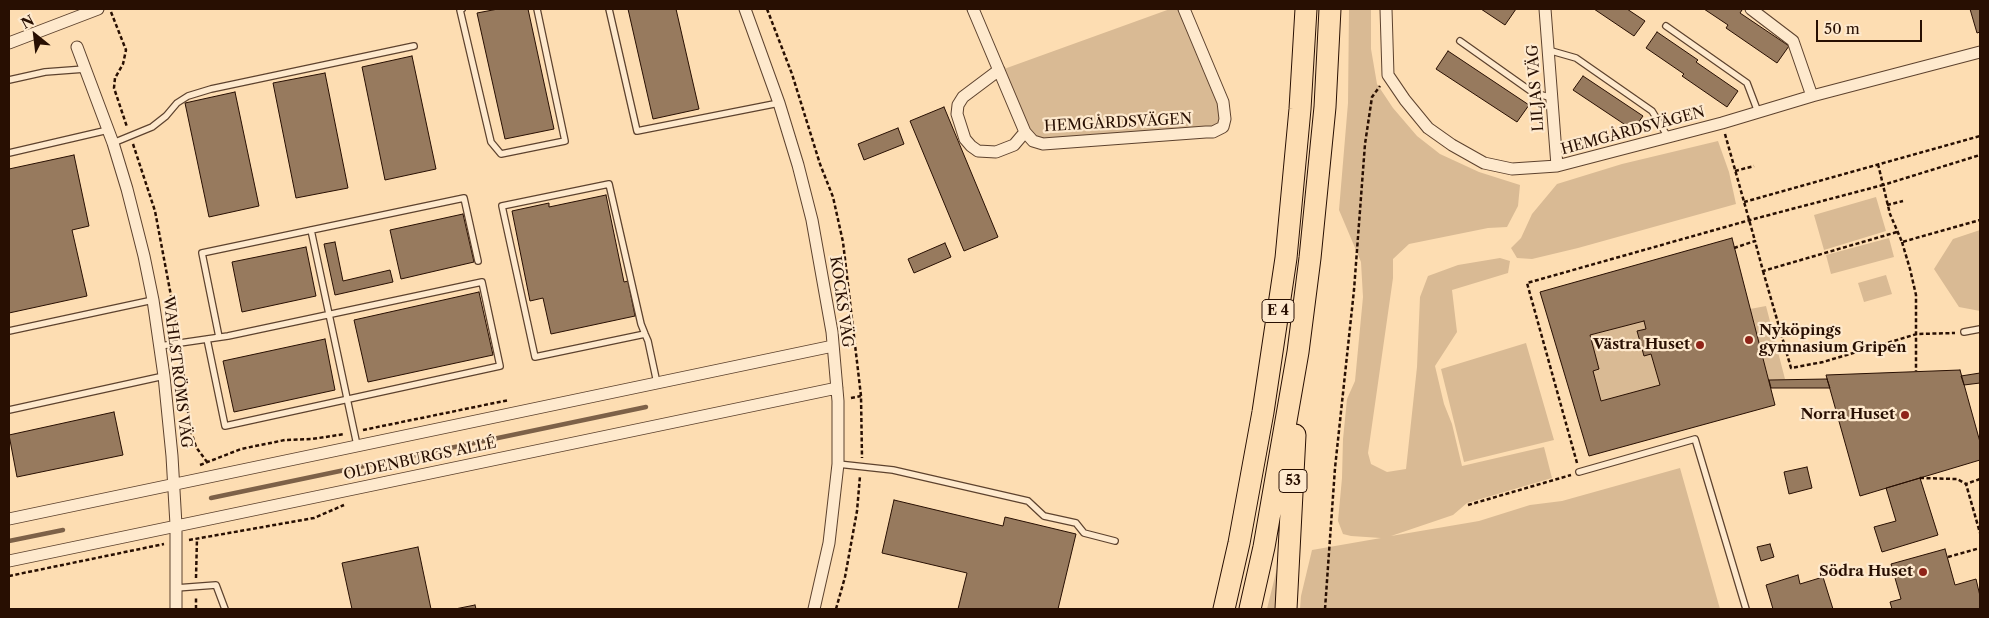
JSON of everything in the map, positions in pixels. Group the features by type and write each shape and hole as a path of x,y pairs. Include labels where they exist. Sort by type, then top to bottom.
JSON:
{"highway":[{"name":"E 4","path":"1224,609 1239,543 1263,412 1286,258 1300,109 1306,9"},
{"name":"E 4","path":"1250,609 1264,547 1298,352 1318,197 1330,9"},
{"name":"53","path":"1286,609 1298,352"}],"street":[{"path":"9,43 98,9"},
{"name":"KOCKS VÄG","path":"745,9 779,103 798,165 824,278 832,332 838,401 838,464 829,543 814,609"},
{"name":"HEMGÅRDSVÄGEN","path":"973,9 1025,132 1033,141 1043,144 1213,132 1223,127 1225,119 1223,102 1184,9"},
{"path":"1386,9 1388,75"},
{"name":"LILJAS VÄG","path":"1544,9 1557,166"},
{"path":"1751,9 1793,41 1812,96"},
{"name":"WAHLSTRÖMS VÄG","path":"77,47 113,143 136,223 153,300 164,376 174,485 176,609"},
{"name":"HEMGÅRDSVÄGEN","path":"1388,75 1428,128 1452,145 1484,163 1512,170 1557,166 1980,52"},
{"path":"999,70 963,97 958,105 957,114 965,139 978,151 996,152 1014,145 1025,132"},
{"name":"OLDENBURGS ALLÉ","path":"9,519 833,346"},
{"name":"OLDENBURGS ALLÉ","path":"9,561 837,388"}],"lane":[{"path":"462,9 460,10 491,142 501,154 565,141 536,9"},
{"path":"608,9 636,131 779,103"},
{"path":"1666,26 1747,83 1758,112"},
{"path":"1460,41 1532,92 1552,98"},
{"path":"113,143 152,127 166,116 177,103 188,96 211,89 414,46"},
{"path":"1548,50 1576,58 1652,111 1668,137"},
{"path":"9,80 45,72 85,69"},
{"path":"9,153 108,130"},
{"path":"645,334 534,357 502,206 609,184 641,324 645,334 657,383"},
{"path":"219,337 202,253 464,198 478,261"},
{"path":"311,230 357,445"},
{"path":"160,346 219,337 482,282 500,366 226,426 207,339"},
{"path":"9,331 153,300"},
{"path":"1964,332 1980,329"},
{"path":"9,410 164,376"},
{"path":"1579,472 1695,439 1746,609"},
{"path":"838,464 893,470 1028,502 1044,516 1076,523 1084,533 1115,541"},
{"path":"176,588 216,585 225,609"}],"path":[{"path":"110,9 126,50 123,64 115,78 114,88 155,212 177,318 190,428 196,447 207,462"},
{"path":"1325,609 1335,468 1354,290 1366,144 1372,97 1388,75"},
{"path":"1722,123 1750,220 1762,271 1792,368 1823,362 1917,334 1964,332"},
{"path":"1744,202 1980,136"},
{"path":"1468,505 1579,472 1527,283 1750,220 1883,185 1980,155"},
{"path":"1878,164 1887,205 1902,242 1916,296 1916,371"},
{"path":"1736,171 1754,166"},
{"path":"1887,205 1903,201"},
{"path":"1902,242 1980,220"},
{"path":"1762,271 1897,232"},
{"path":"1734,248 1755,241"},
{"path":"832,332 853,327"},
{"path":"838,401 861,396"},
{"path":"173,472 196,468 241,449 285,440 332,437 509,400"},
{"path":"1920,478 1957,479 1966,484 1980,533"},
{"path":"1966,484 1980,479"},
{"path":"9,576 197,538 314,518 349,504"},
{"path":"196,609 198,521"},
{"path":"1948,557 1980,548"}],"shaded area":[{"path":"1170,9 1182,9 1214,84 1221,119 1218,128 1045,140 1031,135 1004,69"},
{"path":"1349,9 1371,9 1371,49 1377,84 1393,108 1417,136 1440,154 1479,172 1520,185 1518,206 1507,227 1488,228 1409,244 1393,259 1393,278 1368,453 1371,464 1387,472 1406,469 1417,367 1420,297 1428,276 1458,265 1500,258 1510,261 1508,273 1452,290 1457,332 1435,366 1462,466 1544,447 1552,478 1467,503 1453,515 1391,536 1479,521 1530,505 1562,501 1680,468 1720,609 1300,609 1301,596 1312,550 1381,538 1343,534 1338,521 1347,399 1355,381 1363,297 1361,262 1339,210 1348,103"},
{"path":"1718,141 1729,172 1736,204 1532,259 1517,258 1511,248 1521,238 1532,214 1557,184 1622,164"},
{"path":"1876,197 1886,231 1824,250 1814,215"},
{"path":"1980,230 1980,311 1959,307 1934,269 1953,239"},
{"path":"1889,238 1894,257 1831,274 1826,255"},
{"path":"1886,275 1892,294 1864,302 1858,283"},
{"path":"1766,306 1785,379 1769,380 1750,309"},
{"path":"1644,321 1646,329 1637,332 1644,356 1651,354 1660,385 1601,401 1593,371 1599,369 1590,335"},
{"path":"1526,343 1554,440 1464,462 1441,369"},
{"path":"1280,556 1279,609 1267,609"}],"building":[{"path":"498,9 528,9 554,129 505,139 477,13"},
{"path":"628,9 676,9 699,109 653,119"},
{"path":"1481,9 1516,9 1505,25"},
{"path":"1594,9 1627,9 1645,21 1634,36"},
{"path":"1704,9 1740,9 1742,10 1740,13 1789,46 1777,63 1726,28 1728,25"},
{"path":"1970,9 1980,9 1980,32 1977,33"},
{"path":"1657,32 1698,60 1696,62 1738,91 1727,107 1646,48"},
{"path":"1448,51 1529,105 1517,122 1436,69"},
{"path":"412,56 436,169 385,180 362,67"},
{"path":"325,73 348,188 296,198 273,83"},
{"path":"1583,76 1643,116 1633,130 1573,90"},
{"path":"235,92 259,206 209,217 185,103"},
{"path":"944,107 998,237 964,251 910,121"},
{"path":"898,128 904,144 864,160 858,144"},
{"path":"74,155 89,226 72,230 87,296 9,313 9,169"},
{"path":"606,195 624,282 628,281 635,316 551,334 543,298 530,301 512,211 549,203 549,207"},
{"path":"463,214 474,262 401,279 390,230"},
{"name":"Västra Huset","path":"1732,238 1775,405 1589,456 1540,292","holes":["1644,321 1646,329 1637,331 1644,356 1651,354 1660,385 1601,401 1593,371 1599,369 1590,335"]},
{"path":"335,242 343,281 390,270 393,282 335,295 324,244"},
{"path":"945,243 951,257 914,273 908,259"},
{"path":"306,247 316,296 242,312 232,262"},
{"path":"479,292 493,355 368,382 354,320"},
{"path":"325,339 335,390 234,412 223,361"},
{"name":"Norra Huset","path":"1960,370 1980,442 1980,460 1860,496 1826,375"},
{"path":"1980,373 1980,383 1964,385 1961,376"},
{"path":"1827,379 1830,388 1771,388 1769,380"},
{"path":"114,412 123,455 17,477 9,435"},
{"path":"1807,467 1812,488 1789,494 1784,472"},
{"path":"1920,478 1938,535 1882,552 1874,527 1896,521 1886,488"},
{"path":"894,500 1003,526 1005,517 1076,534 1058,609 958,609 967,573 882,553"},
{"path":"1770,544 1774,557 1761,561 1757,547"},
{"path":"418,547 431,609 352,609 342,563"},
{"name":"Södra Huset","path":"1945,549 1955,585 1976,579 1980,596 1980,609 1892,609 1890,602 1901,599 1891,564"},
{"path":"1798,575 1800,584 1823,577 1833,609 1773,609 1766,585"},
{"path":"475,605 476,609 455,609"}],"waterway":[{"path":"211,498 646,407"},
{"path":"9,541 63,530"}],"place":[{"name":"Nyköpings gymnasium Gripen","path":"1749,340"},
{"name":"Västra Huset","path":"1700,345"},
{"name":"Norra Huset","path":"1905,415"},
{"name":"Södra Huset","path":"1923,572"}]}
